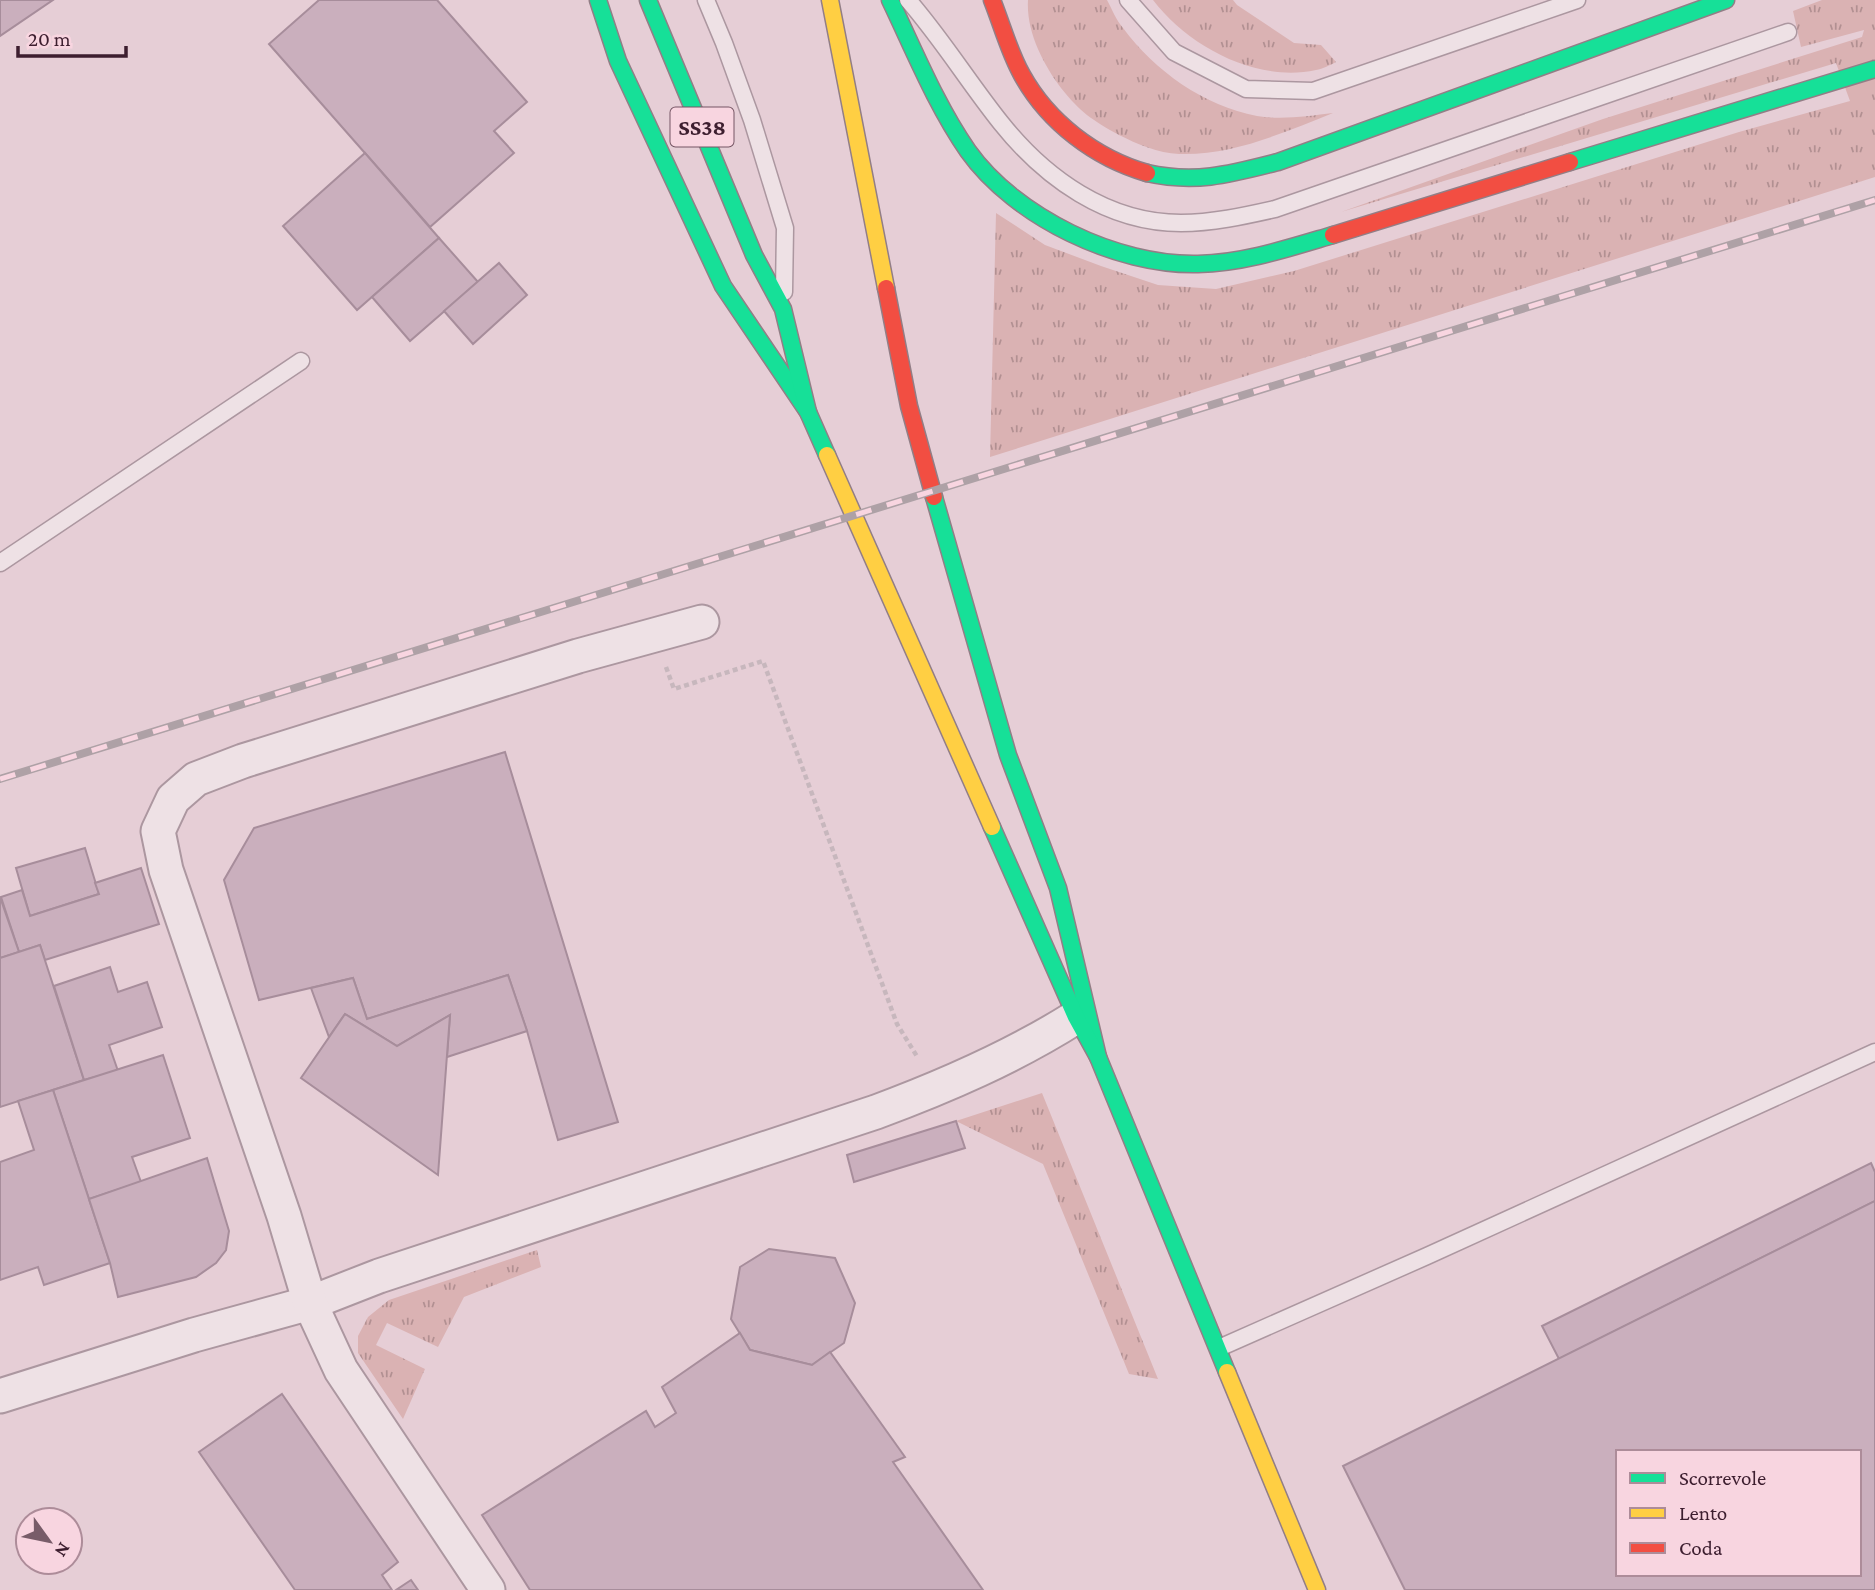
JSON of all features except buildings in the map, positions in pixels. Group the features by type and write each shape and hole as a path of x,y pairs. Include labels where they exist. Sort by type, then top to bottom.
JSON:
{"main road":[{"path":"598,0 618,61 723,286 808,412 1076,1017 1098,1058 1317,1590"},
{"name":"SS38","path":"649,0 754,255 783,309 808,412"},
{"path":"830,0 909,406 956,580 1005,742 1058,888 1098,1058"},
{"path":"890,0 952,127 974,159 993,179 1018,200 1075,234 1101,246 1164,262 1194,264 1227,261 1289,247 1875,69"},
{"path":"992,0 1022,75 1044,106 1074,135 1101,153 1130,166 1158,175 1193,179 1278,162 1726,0"},
{"path":"1001,0 1007,36"}],"street":[{"path":"488,1590 341,1370 310,1303 284,1216 166,870 158,831 173,799 195,779 243,761 578,656 702,622"},
{"path":"0,1396 194,1335 310,1303 379,1276 937,1090 1033,1045 1076,1017"}],"lane":[{"path":"706,0 752,120 785,228 783,309"},
{"path":"908,0 944,42 999,121 1038,164 1067,187 1127,215 1179,223 1210,221 1275,209 1788,32"},
{"path":"1007,36 1009,0"},
{"path":"1128,0 1174,52 1246,89 1313,91 1577,0"},
{"path":"0,563 301,361"},
{"path":"1219,1348 1875,1052"}],"path":[{"path":"655,637 674,689 764,661 897,1024 937,1090"}],"green space":[{"path":"1028,0 1107,0 1121,25 1150,58 1182,84 1218,104 1266,117 1333,113 1258,141 1219,151 1179,154 1148,148 1094,120 1061,88 1037,47 1030,23"},
{"path":"1153,0 1233,0 1294,43 1321,45 1336,62 1319,69 1293,73 1247,66 1204,46 1168,17"},
{"path":"1822,0 1875,0 1875,177 990,457 996,213 1045,245 1158,285 1216,289 1294,271 1739,132 1850,101 1836,63 1341,212 1603,119 1862,37 1864,30 1801,47 1793,11"},
{"path":"1042,1093 1158,1379 1129,1374 1043,1164 956,1121"},
{"path":"537,1250 541,1267 464,1297 438,1347 387,1323 376,1345 425,1369 403,1419 358,1353 358,1336 368,1317 389,1300"}],"railway":[{"path":"0,779 1875,200"}],"traffic: fast":[{"path":"598,0 618,61 723,286 808,412 827,455"},
{"path":"648,0 754,255 783,309 808,412"},
{"path":"890,0 936,96 968,151 988,175 1012,197 1070,233 1102,247 1134,256 1198,264 1249,258 1333,235"},
{"path":"1147,173 1198,178 1229,174 1278,162 1726,0"},
{"path":"1570,162 1875,69"},
{"path":"934,497 1008,755 1058,888 1098,1057"},
{"path":"992,827 1076,1017 1098,1057 1227,1372"}],"traffic: slow":[{"path":"830,0 886,288"},
{"path":"827,455 992,827"},
{"path":"1227,1372 1317,1590"}],"traffic: jam":[{"path":"992,0 1017,66 1045,108 1059,123 1091,148 1147,173"},
{"path":"1333,235 1570,162"},
{"path":"886,288 909,406 934,497"}]}
